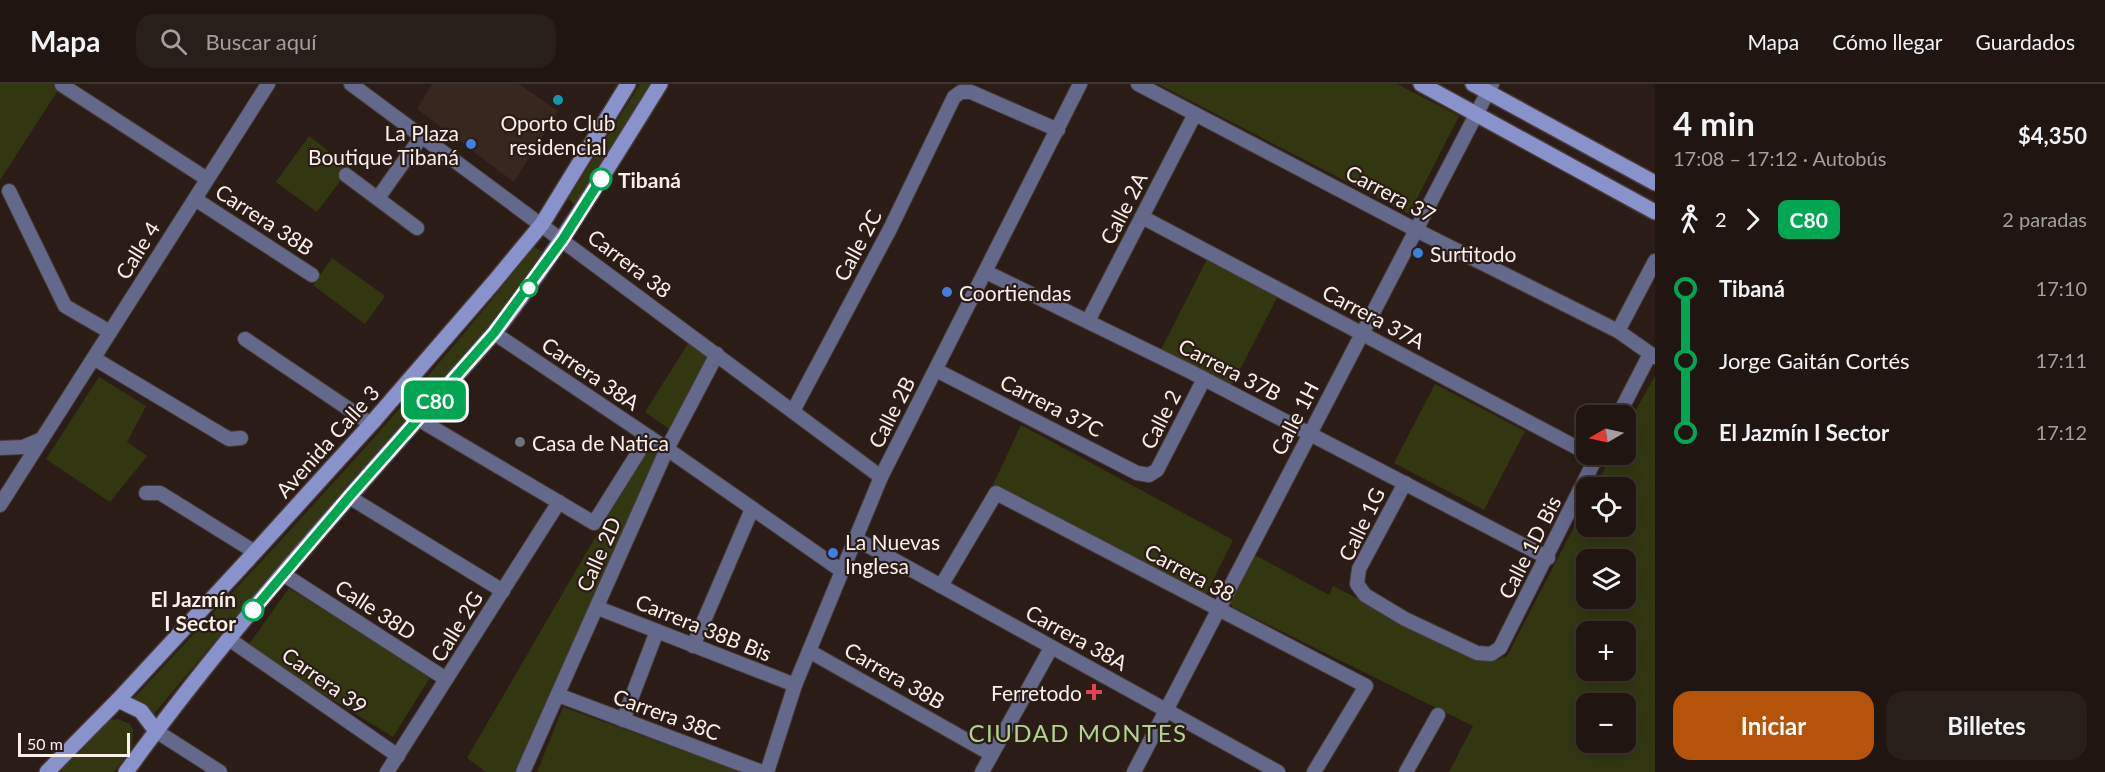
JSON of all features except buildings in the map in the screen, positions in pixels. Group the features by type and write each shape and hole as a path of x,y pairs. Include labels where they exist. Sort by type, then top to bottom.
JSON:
{"main road":[{"name":"Avenida Calle 3","path":"47,772 118,700 371,424 542,224 628,84"},
{"path":"126,772 156,731 283,574 494,333 563,239 660,84"},
{"path":"1421,84 1655,212"},
{"path":"1473,84 1490,88 1655,183"},
{"path":"118,700 141,711 156,731"}],"street":[{"name":"Carrera 38","path":"351,84 881,477"},
{"name":"Calle 2B","path":"765,772 795,685 881,477 1080,84"},
{"name":"Carrera 37","path":"1138,84 1416,230 1618,331 1652,356"},
{"path":"62,85 207,180"},
{"name":"Calle 4","path":"0,505 95,359 266,85"},
{"name":"Calle 1H","path":"1134,772 1490,88"},
{"name":"Calle 2C","path":"793,411 890,229 954,97 961,92 971,92 1058,130"},
{"name":"Calle 2A","path":"1088,321 1196,114"},
{"path":"378,198 422,136"},
{"path":"346,175 417,228"},
{"path":"9,191 65,306 110,332"},
{"name":"Carrera 38B","path":"195,199 312,275"},
{"name":"Carrera 37A","path":"1142,217 1576,446"},
{"path":"1618,331 1655,261"},
{"name":"Carrera 37B","path":"986,272 1204,380 1548,558"},
{"name":"Carrera 38A","path":"494,333 667,449 842,571"},
{"path":"245,339 371,424"},
{"name":"Calle 2D","path":"523,772 667,449 717,354"},
{"path":"1624,405 1652,356"},
{"path":"95,359 229,439 241,438"},
{"name":"Carrera 37C","path":"936,370 1137,473 1149,475"},
{"name":"Calle 2","path":"1149,475 1157,470 1204,380"},
{"path":"418,419 559,502"},
{"name":"Calle 2D","path":"559,502 594,523 648,437"},
{"path":"0,448 23,447 42,439"},
{"name":"Calle 1D Bis","path":"1491,654 1500,648 1548,558 1589,465"},
{"name":"Calle 1G","path":"1405,483 1359,569 1357,584 1365,595 1406,619 1477,653 1491,654"},
{"path":"146,493 160,493 255,552"},
{"name":"Carrera 38","path":"941,586 996,494 1366,687 1314,772"},
{"path":"349,497 503,591"},
{"name":"Calle 2G","path":"387,772 559,502"},
{"path":"693,646 752,509"},
{"name":"Carrera 38A","path":"856,539 1166,710 1261,768 1278,772"},
{"name":"Calle 38D","path":"283,574 446,680"},
{"name":"Carrera 38B Bis","path":"598,608 795,685"},
{"path":"623,720 657,632"},
{"name":"Carrera 39","path":"229,639 398,756"},
{"path":"982,772 1051,648"},
{"name":"Carrera 38B","path":"809,651 991,753"},
{"name":"Carrera 38C","path":"558,695 765,772"},
{"path":"1406,772 1438,715"},
{"path":"156,731 220,772"}],"shaded area":[{"path":"432,84 519,84 558,111 514,182 417,109"}],"green space":[{"path":"0,84 62,84 0,180"},
{"path":"640,84 650,84 575,204 568,199"},
{"path":"1158,84 1397,84 1459,116 1409,214"},
{"path":"309,136 350,168 317,212 276,182"},
{"path":"534,247 545,253 488,329 270,575 154,714 149,706 134,698 389,420 487,306"},
{"path":"1208,257 1279,294 1231,387 1161,350"},
{"path":"332,258 385,296 365,324 313,285"},
{"path":"689,342 708,355 672,431 645,412"},
{"path":"1655,376 1655,772 1449,772 1473,726 1234,608 1229,603 1249,552 1329,595 1333,586 1480,661 1498,660 1507,656 1576,523 1576,537 1636,537 1636,477 1600,477 1607,465 1636,465 1636,409"},
{"path":"99,377 146,406 127,442 147,456 110,502 46,459"},
{"path":"1435,384 1525,431 1484,510 1394,463"},
{"path":"1021,425 1233,540 1205,596 993,485"},
{"path":"650,443 661,449 515,772 486,772 467,758"},
{"path":"289,588 431,676 393,737 247,647"},
{"path":"563,707 743,772 537,772"},
{"path":"118,719 130,724 133,730 132,748 114,772 58,772 110,720"}],"bus line":[{"name":"C80","path":"253,610 494,333 563,239 601,179"}],"place":[{"name":"Oporto Club residencial","path":"558,100"},
{"name":"La Plaza Boutique Tibaná","path":"471,144"},
{"name":"Tibaná","path":"601,179"},
{"name":"Surtitodo","path":"1418,253"},
{"name":"Coortiendas","path":"947,292"},
{"name":"Casa de Natica","path":"520,442"},
{"name":"La Nuevas Inglesa","path":"833,553"},
{"name":"El Jazmín I Sector","path":"253,610"},
{"name":"Ferretodo","path":"1094,692"}],"district":[{"name":"CIUDAD MONTES","path":"1078,732"}]}
